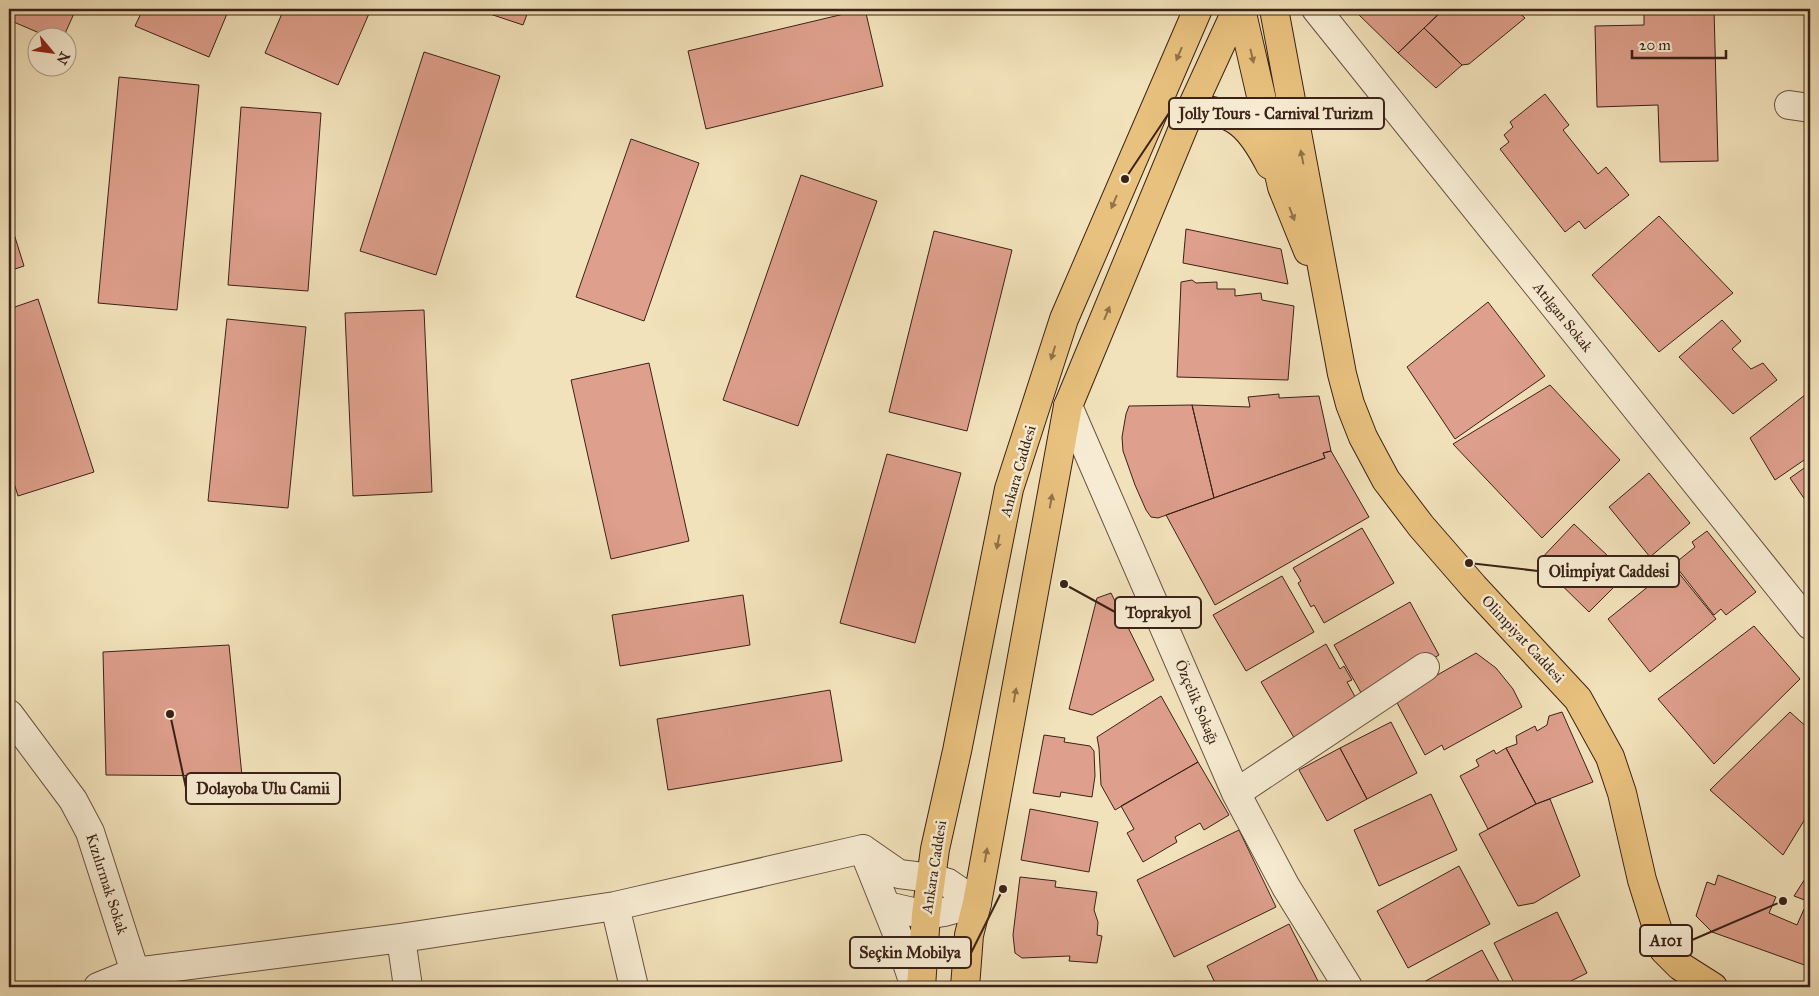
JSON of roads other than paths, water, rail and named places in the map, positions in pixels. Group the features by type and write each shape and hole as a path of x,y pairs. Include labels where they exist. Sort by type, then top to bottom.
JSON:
{"main road":[{"name":"Ankara Caddesi","path":"921,987 926,915 935,849 957,751 1009,489 1064,320 1198,9"},
{"path":"965,987 969,935 977,903 1068,406 1192,109 1237,9"},
{"path":"1241,9 1282,187"},
{"path":"1274,9 1327,291"},
{"path":"1192,109 1208,109 1228,115 1244,125 1259,145 1282,187 1298,228 1327,291"},
{"name":"Olimpiyat Caddesi","path":"1327,291 1342,374 1350,404 1386,480 1421,526 1474,587 1578,699 1610,757 1622,793 1642,880 1664,950 1680,966 1713,987"}],"street":[{"name":"Atılgan Sokak","path":"1316,9 1810,625"},
{"name":"Özçelik Sokağı","path":"1068,406 1236,794 1286,887 1348,987"},
{"path":"1236,794 1425,667"},
{"name":"Kızılırmak Sokak","path":"9,714 18,746 72,800 90,832 137,979"},
{"path":"863,849 887,906 914,987"},
{"path":"98,987 137,979 615,906 863,849 900,874 931,878 948,883 977,903"},
{"path":"887,906 926,915 977,903"},
{"path":"615,906 634,987"},
{"path":"401,938 408,987"}],"place":[{"name":"Jolly Tours - Carnival Turizm","path":"1125,179"},
{"name":"Oli̇mpi̇yat Caddesi̇","path":"1469,563"},
{"name":"Toprakyol","path":"1064,584"},
{"name":"Dolayoba Ulu Camii","path":"170,714"},
{"name":"Seçkin Mobilya","path":"1003,889"},
{"name":"A101","path":"1783,901"}]}
